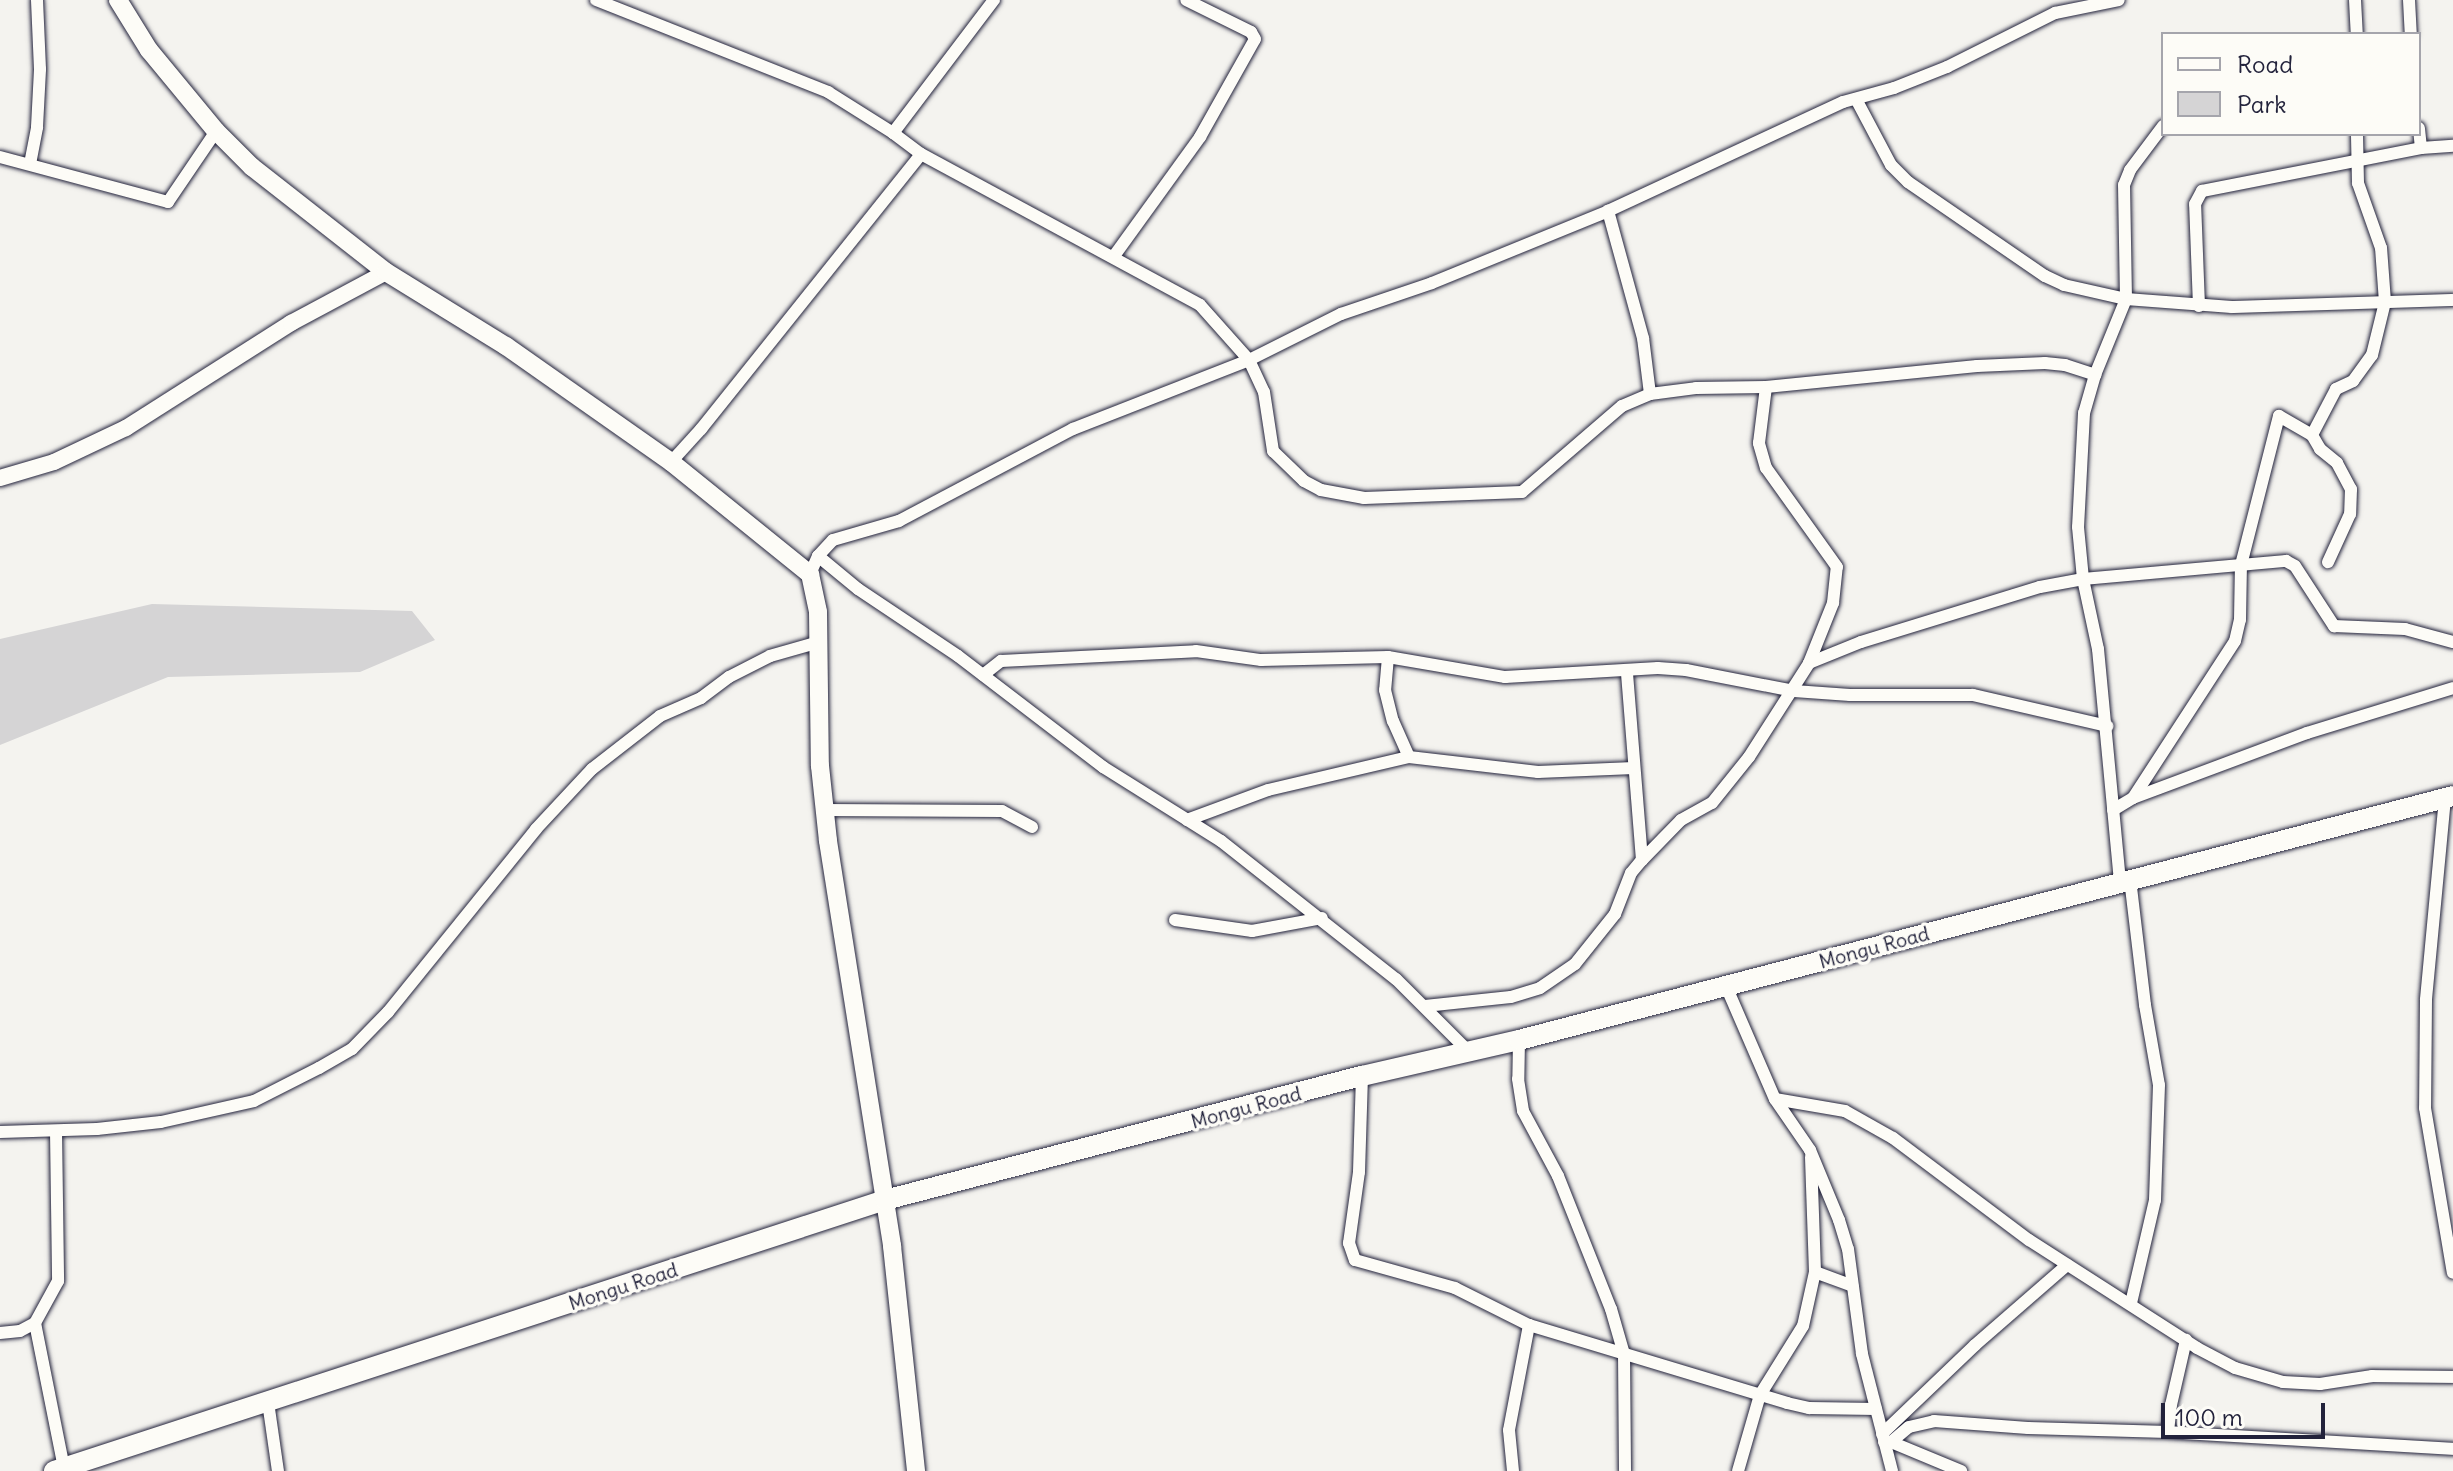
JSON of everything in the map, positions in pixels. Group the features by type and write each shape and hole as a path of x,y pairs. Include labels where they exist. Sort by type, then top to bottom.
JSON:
{"main road":[{"path":"118,0 149,50 216,131 252,167 386,272 506,346 671,462 810,574 817,600 824,810 885,1200 916,1471"},
{"name":"Mongu Road","path":"59,1469 885,1200 1362,1076 1519,1040 2449,797"}],"street":[{"path":"30,164 37,127 40,69 37,0"},
{"path":"596,0 828,92 921,154 1200,305 1249,360 1264,392 1273,451 1304,481 1321,490 1364,498 1522,492 1622,406 1650,394 1696,388 1766,387 1924,370 2045,363 2065,365 2095,375"},
{"path":"893,133 994,0"},
{"path":"1114,256 1200,137 1255,39 1251,32 1186,0"},
{"path":"810,574 818,556 833,540 899,521 1073,429 1249,360 1341,314 1432,283 1608,211 1856,99 1947,67 2055,13 2119,0"},
{"path":"2355,0 2357,32"},
{"path":"2409,0 2411,32"},
{"path":"1856,99 1891,165 1908,182 2045,276 2064,285 2126,299 2199,306 2453,300"},
{"path":"2131,1303 2142,1245 2155,1200 2159,1085 2113,810 2098,649 2083,579 2079,487 2084,413 2095,375 2126,299 2124,185 2130,170 2161,129"},
{"path":"0,157 168,202 216,131"},
{"path":"2312,435 2336,389 2353,381 2372,355 2385,302 2381,248 2358,183 2357,136"},
{"path":"2420,136 2421,148"},
{"path":"2199,306 2195,204 2202,191 2421,148 2453,146"},
{"path":"671,462 701,429 921,154"},
{"path":"1608,211 1643,338 1650,394"},
{"path":"0,478 54,462 126,428 291,323 386,272"},
{"path":"1425,1006 1511,997 1558,978 1588,950 1615,914 1631,873 1681,820 1712,803 1749,757 1794,691 1833,603 1837,567 1766,468 1759,443 1766,387"},
{"path":"2133,798 2235,641 2240,620 2241,565 2279,416 2312,435 2320,449 2337,463 2351,489 2350,514 2328,562"},
{"path":"818,556 858,589 983,675 1103,767 1187,820 1322,918 1425,1006 1469,1052"},
{"path":"1809,663 1861,642 2040,587 2083,579 2291,562 2334,626 2405,629 2453,642"},
{"path":"0,1132 56,1131 161,1122 254,1101 352,1049 388,1012 536,829 592,769 660,716 701,698 729,677 770,656 819,642"},
{"path":"983,675 1001,661 1196,651 1261,660 1388,657 1505,677 1627,673 1658,668 1686,670 1794,691 1850,695 1973,695 2107,726"},
{"path":"1388,657 1385,690 1393,721 1409,757"},
{"path":"1627,673 1642,860"},
{"path":"2113,810 2133,798 2307,733 2453,688"},
{"path":"1187,820 1268,790 1409,757 1538,772 1634,768"},
{"path":"2449,797 2426,1000 2425,1108 2453,1273"},
{"path":"824,810 1002,811 1032,827"},
{"path":"1175,920 1252,931 1322,918"},
{"path":"1726,986 1775,1099 1810,1150 1839,1220 1853,1286 1862,1354 1892,1471"},
{"path":"1519,1040 1518,1079 1523,1111 1558,1176 1611,1309 1624,1354 1625,1471"},
{"path":"1362,1076 1362,1135 1349,1243 1355,1260 1455,1288 1529,1325 1760,1395 1809,1408 1876,1409"},
{"path":"1775,1099 1845,1111 1893,1138 1963,1194 2067,1265 2224,1363 2283,1382 2320,1384 2389,1375 2453,1377"},
{"path":"0,1333 20,1331 35,1323 55,1293 58,1281 56,1131"},
{"path":"1738,1471 1760,1395 1803,1326 1815,1272 1810,1150"},
{"path":"1886,1439 1984,1336 2067,1265"},
{"path":"1815,1272 1853,1286"},
{"path":"35,1323 59,1469"},
{"path":"1513,1471 1509,1430 1529,1325"},
{"path":"2168,1432 2186,1340"},
{"path":"268,1402 278,1471"},
{"path":"1886,1439 1909,1427 1934,1421 2453,1449"},
{"path":"1886,1439 1961,1471"}],"green space":[{"path":"152,604 412,611 435,640 360,672 168,677 0,745 0,639"}]}
